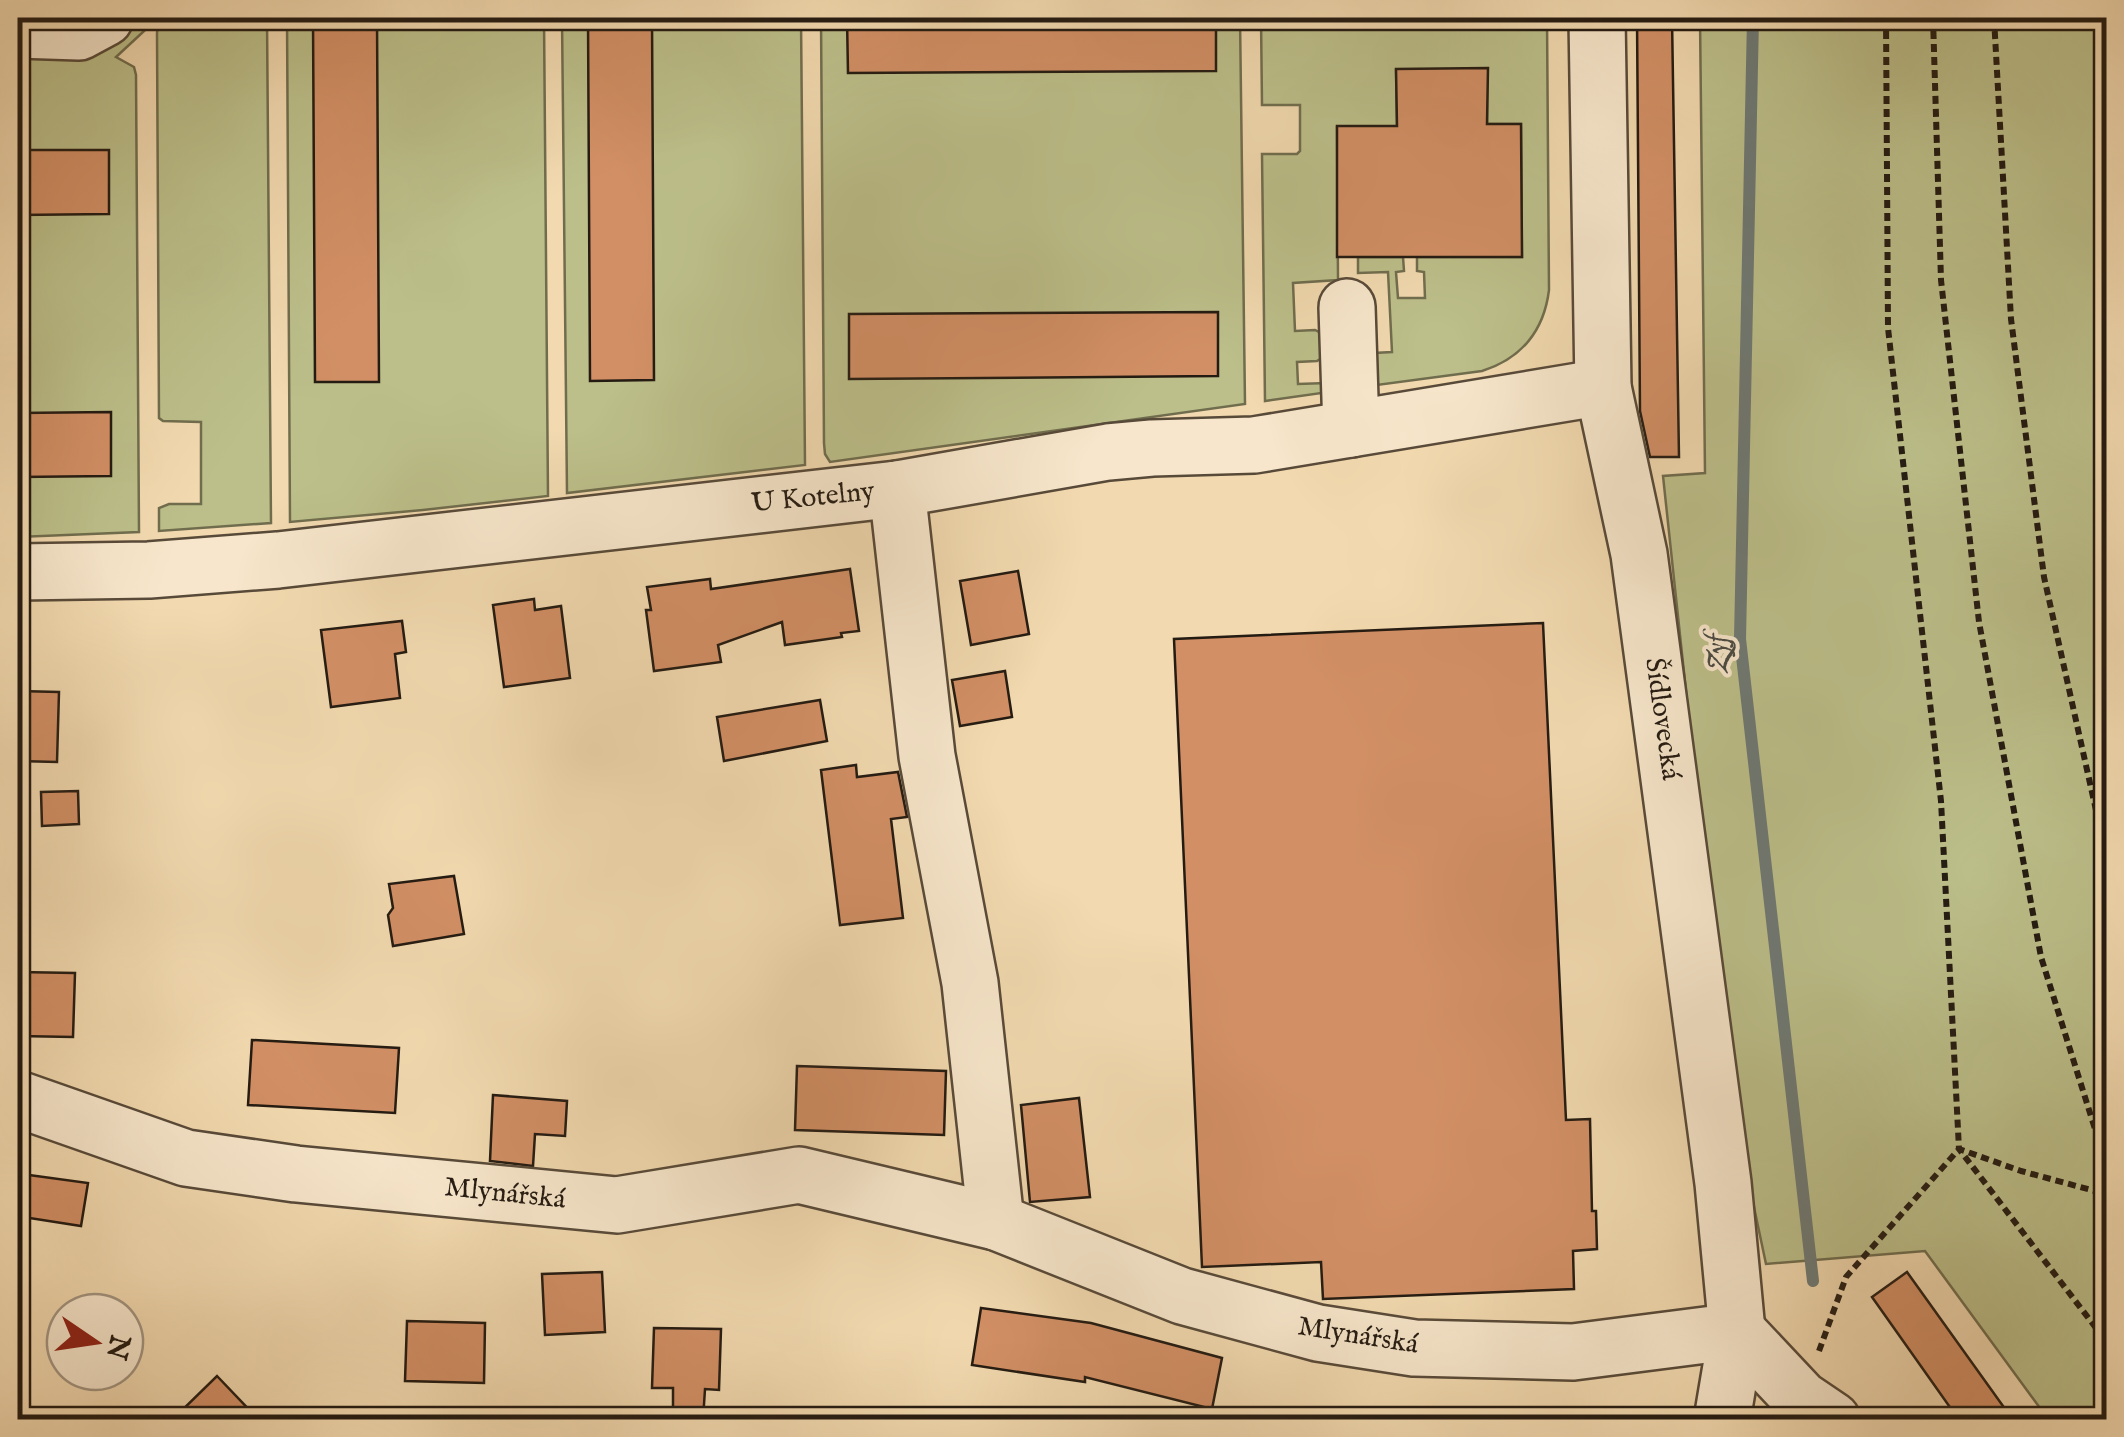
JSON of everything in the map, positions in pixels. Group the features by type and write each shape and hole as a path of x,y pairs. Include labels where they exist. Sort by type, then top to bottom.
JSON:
{"street":[{"path":"18,30 80,32 106,18"},
{"name":"Šídlovecká","path":"1598,18 1603,387 1639,554 1724,1183 1738,1331 1722,1420"},
{"path":"1347,307 1351,429"},
{"name":"U Kotelny","path":"18,572 149,570 278,560 896,489 1108,452 1254,445 1603,387"},
{"path":"896,489 927,756 970,983 996,1222"},
{"name":"Mlynářská","path":"18,1099 186,1158 296,1174 616,1206 799,1175 996,1222 1182,1296 1318,1334 1414,1348 1573,1352 1738,1331"},
{"path":"1738,1331 1816,1409"}],"path":[{"path":"1886,18 1888,328 1941,801 1959,1149 2106,1341"},
{"path":"1933,18 1941,280 1979,622 2041,957 2106,1164"},
{"path":"1994,18 2011,319 2042,559 2106,855"},
{"path":"1959,1149 2020,1171 2106,1194"},
{"path":"1816,1409 1846,1277 1959,1149"}],"green space":[{"path":"18,18 158,18 116,57 134,67 136,75 139,532 18,537"},
{"path":"158,18 267,18 271,523 159,531 159,508 169,504 201,504 201,422 159,418"},
{"path":"287,18 544,18 548,496 290,522"},
{"path":"562,18 801,18 805,465 567,493"},
{"path":"821,18 1240,18 1245,404 830,462 824,443"},
{"path":"1261,18 1547,18 1549,290 1542,318 1519,351 1482,371 1377,385 1371,377 1374,353 1392,352 1388,272 1358,273 1358,257 1403,257 1404,271 1396,272 1398,298 1425,298 1424,272 1417,271 1417,257 1522,257 1521,124 1487,124 1487,69 1396,70 1397,126 1337,127 1338,280 1293,283 1295,331 1321,333 1323,357 1297,362 1298,384 1327,383 1336,391 1265,401 1262,154 1300,151 1300,105 1262,105"},
{"path":"1700,18 2106,18 2106,1419 2048,1419 1925,1251 1766,1264 1728,1084 1663,476 1705,473"}],"building":[{"path":"313,18 377,18 379,382 315,382"},
{"path":"588,18 652,18 654,380 590,381"},
{"path":"847,18 1216,18 1216,71 848,73"},
{"path":"1637,18 1672,18 1679,457 1650,457 1640,411"},
{"path":"1488,68 1487,124 1521,124 1522,257 1337,257 1337,126 1397,126 1396,69"},
{"path":"18,150 109,150 109,214 18,215"},
{"path":"1218,312 1218,376 849,379 849,314"},
{"path":"111,412 111,476 18,477 18,413"},
{"path":"850,569 859,631 785,645 782,622 718,645 721,662 654,671 647,587 710,579 711,589"},
{"path":"1018,571 1029,634 971,645 960,581"},
{"path":"534,599 535,610 561,606 570,678 504,687 493,605"},
{"path":"402,621 406,652 395,654 400,698 331,707 321,630"},
{"path":"1543,623 1566,1120 1590,1119 1597,1249 1573,1251 1574,1289 1323,1299 1321,1262 1202,1267 1174,639"},
{"path":"1005,671 1012,717 960,726 952,680"},
{"path":"18,691 59,692 57,762 18,761"},
{"path":"820,700 827,741 724,761 717,717"},
{"path":"856,765 857,777 898,772 907,817 891,819 903,918 840,925 821,770"},
{"path":"78,791 79,824 42,826 41,792"},
{"path":"454,876 464,934 393,946 389,884"},
{"path":"18,972 75,973 73,1037 18,1036"},
{"path":"252,1040 399,1048 395,1113 248,1105"},
{"path":"797,1066 946,1071 944,1135 795,1130"},
{"path":"493,1095 567,1101 565,1136 535,1134 533,1166 490,1161"},
{"path":"1079,1098 1090,1197 1030,1202 1021,1105"},
{"path":"29,1175 88,1183 81,1226 23,1217"},
{"path":"602,1272 605,1332 545,1335 542,1274"},
{"path":"1907,1272 2013,1420 1959,1420 1872,1297"},
{"path":"981,1308 1091,1323 1222,1358 1212,1409 1085,1377 1085,1382 972,1365"},
{"path":"407,1321 485,1323 484,1383 405,1381"},
{"path":"654,1328 721,1329 719,1390 705,1389 703,1420 673,1420 673,1388 652,1388"},
{"path":"217,1376 259,1420 172,1420"}],"waterway":[{"name":"Zyf","path":"1753,18 1740,639 1813,1281"}]}
